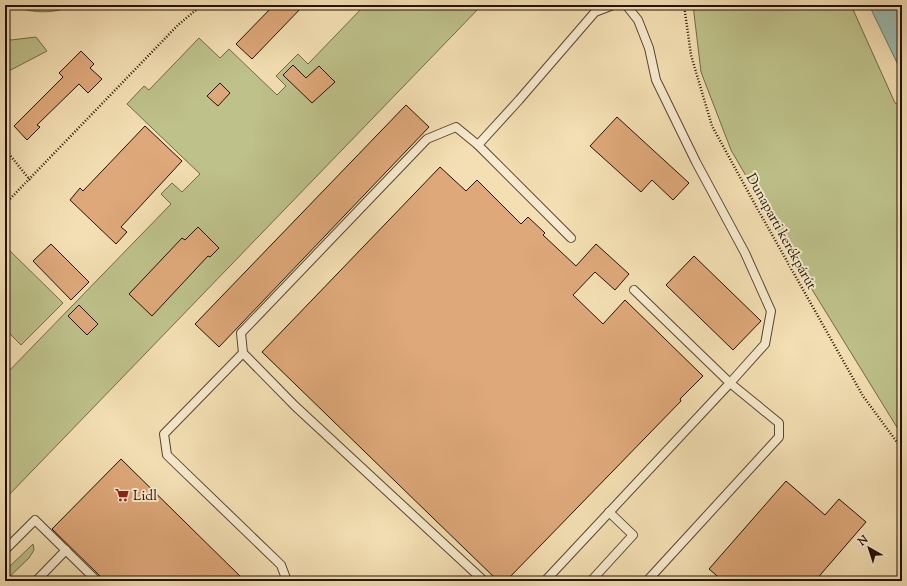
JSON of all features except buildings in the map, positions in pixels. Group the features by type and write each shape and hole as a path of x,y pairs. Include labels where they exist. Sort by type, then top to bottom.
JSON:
{"lane":[{"path":"478,145 595,12 613,5"},
{"path":"545,581 765,344 771,311 745,252 696,162 656,80 649,48 638,20 626,5"},
{"path":"484,581 295,406 243,353 241,333 427,139 456,127 478,145 571,238"},
{"path":"634,290 730,383 778,423 779,437 647,581"},
{"path":"243,353 164,434 168,455 281,565 287,581"},
{"path":"591,581 633,535 609,512"},
{"path":"5,550 35,520 97,581"},
{"path":"36,581 66,550"}],"path":[{"path":"8,201 30,180 178,24 202,5"},
{"name":"Dunaparti kerékpárút","path":"684,5 691,55 712,126 863,396 902,449"},
{"path":"5,149 30,180"}],"green space":[{"path":"9,5 74,5 50,12 42,12 25,10"},
{"path":"365,5 482,5 5,499 5,375 171,204 161,194 172,183 182,192 200,174 127,104 144,86 149,90 199,38 220,58 229,49 277,95 286,86 276,76 298,54 308,64"},
{"path":"693,5 851,5 895,103 902,106 902,434 808,283 731,150 701,72"},
{"path":"5,36 11,40 36,37 47,51 5,73"},
{"path":"5,246 63,303 21,345 5,329"},
{"path":"33,544 34,550 29,558 5,581 5,571"}],"water":[{"path":"869,5 902,5 902,73"}],"place":[{"name":"Lidl","path":"122,495"}]}
